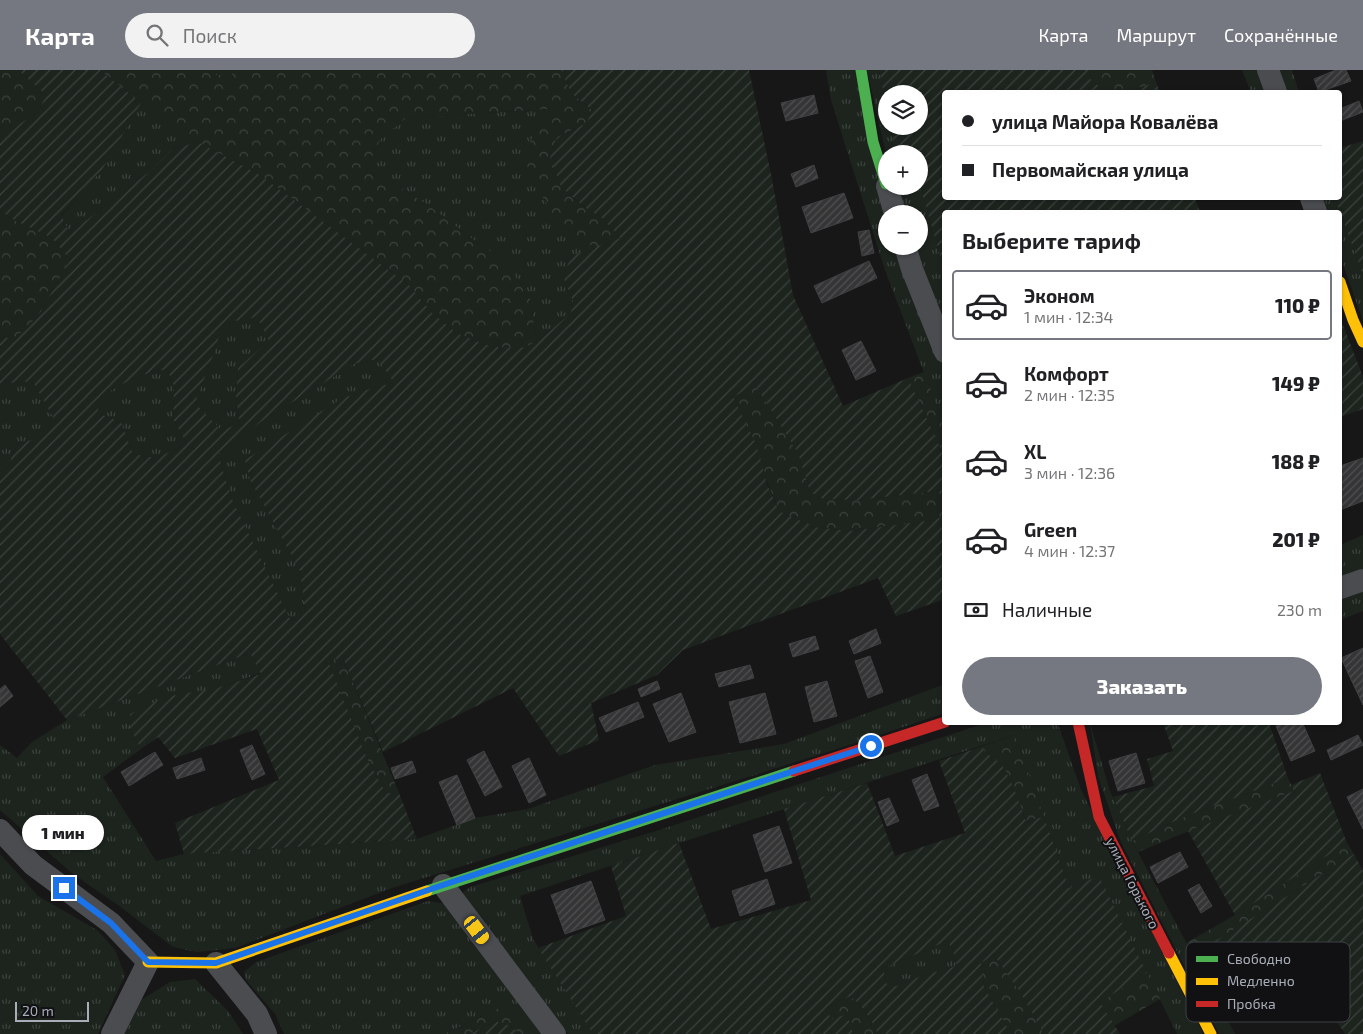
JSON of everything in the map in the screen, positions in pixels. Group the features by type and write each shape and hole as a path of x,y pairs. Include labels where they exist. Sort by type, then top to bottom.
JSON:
{"street":[{"path":"861,70 878,155"},
{"path":"1268,70 1275,90"},
{"path":"908,255 942,344"},
{"path":"1342,288 1363,342"},
{"path":"1342,587 1363,580"},
{"path":"0,830 33,865 111,923 148,962 216,963 443,885 942,723"},
{"name":"улица Горького","path":"1079,725 1099,817 1186,986"},
{"path":"443,885 555,1034"},
{"path":"112,1034 148,962"},
{"path":"216,963 257,1014 266,1034"},
{"name":"улица Горького","path":"1205,1022 1211,1034"}],"green space":[{"path":"0,70 18,70 46,95 38,112 0,137"},
{"path":"18,70 100,70 141,103 103,168 83,193 61,215 70,233 149,172 172,149 198,142 260,175 409,285 432,313 458,334 490,346 521,348 537,342 571,313 573,301 563,277 571,256 620,238 602,218 587,209 561,187 550,158 557,137 587,123 592,110 571,93 561,70 749,70 772,179 793,295 843,406 908,378 942,452 942,490 858,500 823,499 810,492 798,453 755,385 733,397 756,444 767,484 779,511 814,527 851,531 933,520 942,517 942,600 896,616 878,578 683,650 657,675 591,703 599,740 559,756 513,688 383,752 343,658 328,661 368,761 386,793 399,793 417,839 184,854 175,823 279,780 257,729 175,758 158,737 141,749 130,728 130,714 165,697 217,688 261,674 250,653 67,720 0,634 0,472 8,467 16,445 46,435 53,417 34,384 23,381 0,385 0,335 13,340 39,315 70,260 52,238 16,221 0,211 0,137 38,112 46,95","holes":["257,317 269,341 238,368 236,398 240,424 221,430 195,403 223,323","378,359 394,383 375,387 341,399 245,460 250,480 300,571 305,611 291,621 231,497 218,454 262,421 354,364","167,369 174,386 173,419 187,444 156,458 133,454 121,422 97,413 102,395 138,376"]},
{"path":"100,70 211,70 230,87 233,70 561,70 571,93 592,110 587,123 557,137 550,158 561,187 587,209 602,218 620,238 595,248 559,225 537,187 525,161 531,140 550,109 406,118 381,138 365,171 388,180 428,205 479,244 505,261 530,299 537,342 521,348 489,346 458,334 432,313 409,285 260,175 198,142 141,103"},
{"path":"211,70 233,70 230,88"},
{"path":"826,70 856,70 878,176 878,195 882,195 884,205 878,205 878,248 831,100"},
{"path":"867,70 879,70 882,85 878,85 878,119"},
{"path":"879,70 1090,70 1089,78 1104,90 942,90 942,200 1196,200 1199,210 942,210 942,262 928,214 928,205 925,205 923,195 928,195 928,145 893,145 892,135 928,135 928,85 882,85"},
{"path":"1090,70 1152,70 1156,82 1133,90 1104,90 1089,78"},
{"path":"1242,70 1260,70 1267,90 1250,90"},
{"path":"1277,70 1292,70 1298,90 1283,90"},
{"path":"1156,82 1159,90 1133,90"},
{"path":"141,103 198,142 172,149 149,172 70,233 61,216 83,193"},
{"path":"550,109 531,140 559,225 595,248 571,256 563,277 573,301 571,313 537,342 530,299 505,261 479,244 428,205 388,180 365,171 381,138 406,118"},
{"path":"882,135 892,135 893,145 884,145"},
{"path":"1363,141 1363,275 1342,217 1342,210 1339,210 1336,200 1342,200 1342,147"},
{"path":"897,195 923,195 925,205 899,205"},
{"path":"1321,200 1336,200 1339,210 1324,210"},
{"path":"0,211 16,221 52,238 70,260 39,315 13,341 0,335"},
{"path":"928,214 942,262 942,331 915,255 928,255"},
{"path":"1342,217 1363,275 1363,321 1342,262"},
{"path":"880,255 903,255 908,274 942,360 942,420"},
{"path":"257,317 270,341 238,368 236,398 240,424 221,430 195,403 214,353 223,322"},
{"path":"1342,325 1363,377 1363,409 1342,416"},
{"path":"379,359 394,383 375,387 250,480 300,571 305,611 291,621 231,497 218,454 262,421 354,364"},
{"path":"167,369 174,386 173,419 187,444 156,458 133,454 121,422 97,413 102,395 138,376"},
{"path":"924,372 942,420 942,452 908,378"},
{"path":"23,381 34,384 53,417 46,435 16,445 8,467 0,472 0,385"},
{"path":"755,385 798,453 810,492 823,499 858,500 942,490 942,517 934,520 851,531 814,527 779,511 732,396"},
{"path":"1363,535 1363,570 1342,577 1342,544"},
{"path":"1363,591 1363,611 1342,619 1342,598"},
{"path":"250,653 261,673 217,688 130,728 141,749 103,777 156,861 184,854 417,839 475,818 528,809 655,765 784,744 942,685 942,714 831,751 392,888 235,948 197,952 173,947 73,874 0,810 0,745 17,758 32,742 67,720"},
{"path":"343,658 399,793 386,793 368,761 327,661"},
{"path":"980,725 1058,725 1081,790 1186,1000 1186,1022 1197,1022 1203,1034 1177,1034 1099,876 1069,888 1015,735 520,896 533,939 593,1034 568,1034 457,897 470,887 653,832"},
{"path":"1090,725 1110,791 1132,841 1186,942 1186,969 1120,840 1098,776"},
{"path":"1164,725 1270,725 1288,778 1181,818 1132,841 1113,797 1154,786 1147,759 1173,751"},
{"path":"1015,735 1044,817 1026,821 1014,788 1004,768 980,747"},
{"path":"980,747 1004,768 1014,788 1026,821 1044,817 1069,888 1099,876 1147,973 1100,1002 1120,1034 1044,1034 1020,992 994,955 981,963 984,987 1011,1034 878,1034 866,1013 850,996 825,1009 832,1019 847,1014 853,1034 593,1034 538,948 626,916 611,866 679,843 711,929 811,900 784,809 867,783 895,856 965,833 939,761","holes":["947,941 953,950 957,966 921,976 896,986 885,983 884,968"]},
{"path":"1320,773 1347,843 1235,915 1188,831 1294,791 1291,785"},
{"path":"1288,778 1294,791 1138,852 1132,841 1181,818"},
{"path":"1347,843 1354,854 1214,942 1188,942 1235,915"},
{"path":"0,854 38,896 97,930 115,950 125,975 98,1034 0,1034"},
{"path":"1354,854 1363,871 1363,1034 1345,1034 1337,1022 1350,1022 1350,942 1214,942"},
{"path":"428,901 446,904 551,1034 536,1034 507,1004 444,1034 284,1034 275,1014 246,980 244,972 256,962"},
{"path":"947,941 953,950 958,966 921,976 896,986 885,983 884,968"},
{"path":"994,955 1020,991 1044,1034 1011,1034 984,987 981,963"},
{"path":"1147,973 1160,999 1114,1026 1100,1002"},
{"path":"195,979 228,1011 243,1034 120,1034 138,1002 170,982"},
{"path":"850,996 859,1004 878,1034 853,1034 851,1030 832,1019 825,1009"},
{"path":"507,1004 536,1034 520,1034 511,1026 495,1021 470,1034 444,1034"},
{"path":"495,1021 511,1026 520,1034 470,1034"},
{"path":"1213,1022 1229,1022 1235,1034 1219,1034"}],"building":[{"path":"1336,70 1346,70 1351,81 1325,90 1318,90 1314,79"},
{"path":"814,95 818,113 786,121 781,103"},
{"path":"1359,101 1363,112 1342,120 1342,108"},
{"path":"814,165 818,178 796,187 791,174"},
{"path":"844,193 853,218 811,233 802,207"},
{"path":"869,230 874,253 862,256 858,232"},
{"path":"869,261 877,278 822,303 814,286"},
{"path":"861,341 876,371 856,380 842,350"},
{"path":"1363,458 1363,501 1342,509 1342,465"},
{"path":"876,629 881,643 854,654 849,641"},
{"path":"815,636 819,649 793,657 789,644"},
{"path":"1363,648 1363,705 1342,660 1342,658"},
{"path":"870,656 883,692 868,698 855,661"},
{"path":"750,665 754,678 719,687 715,674"},
{"path":"657,681 660,689 641,697 638,689"},
{"path":"827,681 837,716 814,722 805,687"},
{"path":"5,685 13,696 0,707 0,689"},
{"path":"681,693 696,732 669,742 653,704"},
{"path":"765,693 776,734 740,743 729,702"},
{"path":"638,702 644,717 606,732 599,718"},
{"path":"1303,725 1315,751 1291,761 1276,726"},
{"path":"1358,735 1363,745 1331,760 1327,750"},
{"path":"252,745 265,774 252,780 240,750"},
{"path":"484,751 502,787 485,796 467,760"},
{"path":"155,752 163,765 129,786 121,772"},
{"path":"1136,753 1145,783 1118,791 1109,761"},
{"path":"201,758 205,770 177,779 173,768"},
{"path":"529,758 546,795 529,803 512,766"},
{"path":"412,761 416,772 395,779 391,768"},
{"path":"927,774 939,806 924,811 912,780"},
{"path":"457,775 475,818 457,825 439,782"},
{"path":"1363,789 1363,829 1347,797"},
{"path":"889,798 899,821 887,826 878,802"},
{"path":"779,826 792,863 765,872 753,835"},
{"path":"1180,852 1188,867 1158,883 1150,867"},
{"path":"767,879 775,904 740,916 732,891"},
{"path":"591,881 605,920 565,934 551,895"},
{"path":"1199,884 1212,906 1201,913 1188,890"}],"traffic: fast":[{"path":"861,70 873,142 878,158"},
{"path":"427,891 794,771"}],"traffic: slow":[{"path":"1342,288 1363,342"},
{"path":"148,962 216,963 427,891"},
{"path":"1169,953 1186,986"},
{"path":"1205,1022 1211,1034"}],"traffic: jam":[{"path":"794,771 942,723"},
{"path":"1079,725 1099,817 1169,953"}],"route":[{"path":"64,888 111,923 148,962 216,963 443,885 871,746"}]}
